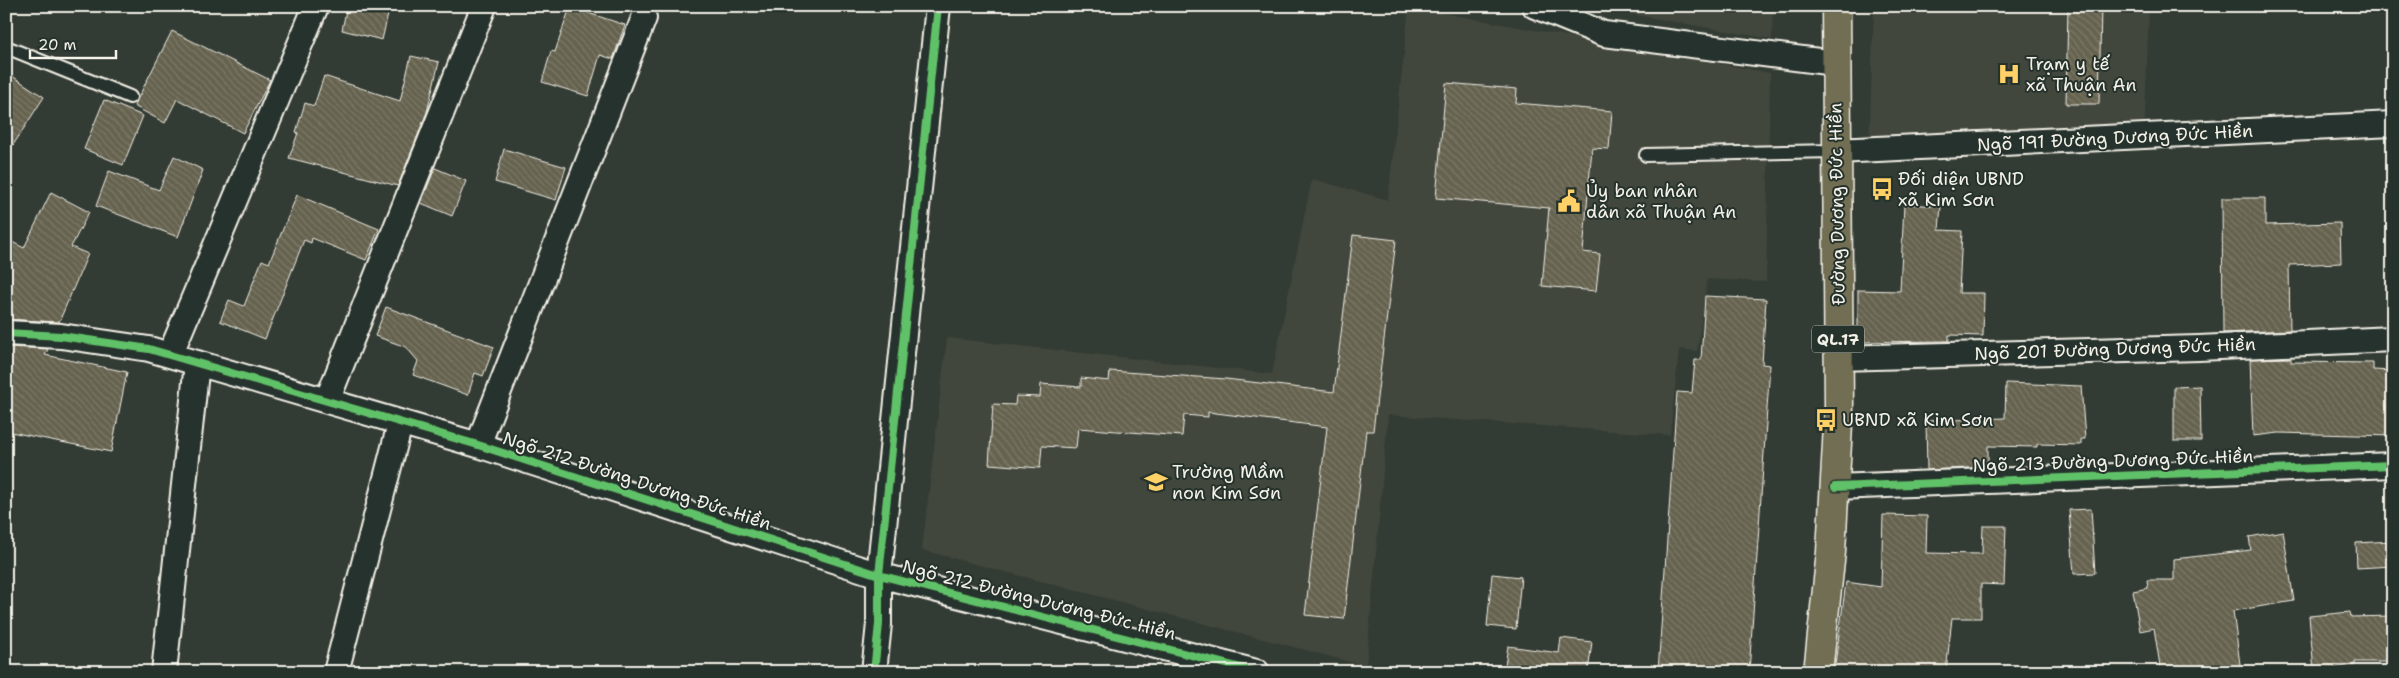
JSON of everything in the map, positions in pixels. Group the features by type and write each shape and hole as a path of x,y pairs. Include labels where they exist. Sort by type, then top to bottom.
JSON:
{"highway":[{"name":"Đường Dương Đức Hiền","path":"1818,672 1831,552 1839,407 1836,6"}],"street":[{"path":"170,355 316,6"},
{"path":"327,401 484,6"},
{"path":"874,672 878,624 879,575 938,6"},
{"path":"1535,6 1604,34 1835,62"},
{"path":"478,445 644,18"},
{"name":"Ngõ 191 Đường Dương Đức Hiền","path":"1836,152 2393,124"},
{"name":"Ngõ 212 Đường Dương Đức Hiền","path":"6,333 60,336 142,347 400,424 478,445 879,575 1257,672"},
{"name":"Ngõ 201 Đường Dương Đức Hiền","path":"1838,358 2199,348 2393,339"},
{"path":"164,672 197,363"},
{"path":"336,672 400,424"},
{"name":"Ngõ 213 Đường Dương Đức Hiền","path":"1835,487 2393,465"}],"lane":[{"path":"6,47 130,97"},
{"path":"1646,155 1836,152"}],"shaded area":[{"path":"1585,6 1773,6 1772,39"},
{"name":"Trạm y tế xã Thuận An","path":"1874,6 2149,6 2144,141 1869,153"},
{"path":"1409,7 1770,73 1766,282 1707,279 1697,351 1679,349 1670,435 1388,415 1366,666 922,550 947,338 1272,374 1312,179 1388,200"}],"building":[{"path":"347,6 390,6 382,40 342,30"},
{"path":"2068,6 2101,6 2099,104 2066,104"},
{"path":"570,7 625,25 613,59 600,55 588,96 542,82 551,51 555,52"},
{"path":"172,31 270,80 243,133 177,99 165,123 134,106"},
{"path":"411,56 439,62 427,112 398,186 289,158 298,133 296,132 305,103 314,106 324,76 400,101"},
{"path":"6,72 44,97 6,156"},
{"path":"1446,83 1517,89 1516,103 1612,111 1609,149 1592,148 1583,252 1600,254 1596,291 1542,286 1549,208 1436,198"},
{"path":"104,100 143,116 123,165 84,149"},
{"path":"504,149 566,167 556,200 495,182"},
{"path":"174,156 203,170 178,237 96,206 109,171 159,190"},
{"path":"435,168 466,181 452,216 421,203"},
{"path":"51,192 89,212 71,247 88,254 59,322 6,319 6,239 24,248"},
{"path":"297,195 379,229 366,260 312,238 311,243 304,240 265,339 220,321 229,300 244,306 262,260 269,263"},
{"path":"2222,198 2265,198 2265,225 2340,223 2341,263 2289,265 2290,330 2223,333"},
{"path":"1904,204 1941,206 1939,230 1962,231 1959,293 1984,293 1983,336 1949,335 1949,341 1858,342 1858,290 1900,291"},
{"path":"1353,235 1396,240 1373,431 1366,431 1344,619 1305,615 1327,427 1208,412 1208,417 1184,415 1182,436 1078,428 1076,448 1042,446 1040,468 989,464 993,404 1015,405 1016,396 1040,397 1041,384 1081,387 1081,378 1109,381 1110,371 1226,379 1334,392"},
{"path":"1705,296 1766,299 1762,364 1770,365 1749,672 1658,672 1677,392 1692,393 1695,360 1701,360"},
{"path":"386,307 494,347 483,376 475,373 468,395 413,375 418,361 406,347 375,336"},
{"path":"6,347 48,349 45,355 127,372 111,452 6,431"},
{"path":"2291,358 2291,362 2373,363 2373,370 2393,371 2393,436 2279,433 2253,436 2250,359"},
{"path":"2006,383 2081,386 2085,439 2081,439 2081,445 2037,444 2037,447 1988,446 1988,467 1927,470 1926,421 2005,418"},
{"path":"2200,386 2201,441 2174,441 2174,387"},
{"path":"2091,509 2095,573 2074,574 2069,510"},
{"path":"1883,515 1927,516 1926,553 1982,554 1983,526 2006,526 2004,585 1981,584 1981,618 1952,618 1946,672 1834,672 1846,582 1881,587"},
{"path":"2283,531 2294,601 2233,611 2241,672 2161,672 2154,628 2140,631 2133,591 2148,588 2147,580 2174,580 2174,559 2251,550 2249,537"},
{"path":"2393,541 2393,566 2357,568 2356,543"},
{"path":"1492,574 1521,577 1516,629 1487,626"},
{"path":"2350,612 2351,617 2393,616 2393,662 2355,662 2355,665 2314,670 2309,616"},
{"path":"1561,638 1592,642 1588,672 1504,672 1508,646 1559,653"}],"cycle path":[{"path":"874,672 879,624 879,575 938,6"},
{"path":"6,333 61,336 149,349 478,445 879,575 1257,672"},
{"path":"1835,487 2393,465"}],"place":[{"name":"Trạm y tế xã Thuận An","path":"2009,74"},
{"name":"Đối diện UBND xã Kim Sơn","path":"1882,189"},
{"name":"Ủy ban nhân dân xã Thuận An","path":"1569,201"},
{"name":"UBND xã Kim Sơn","path":"1826,420"},
{"name":"Trường Mầm non Kim Sơn","path":"1156,482"}]}
